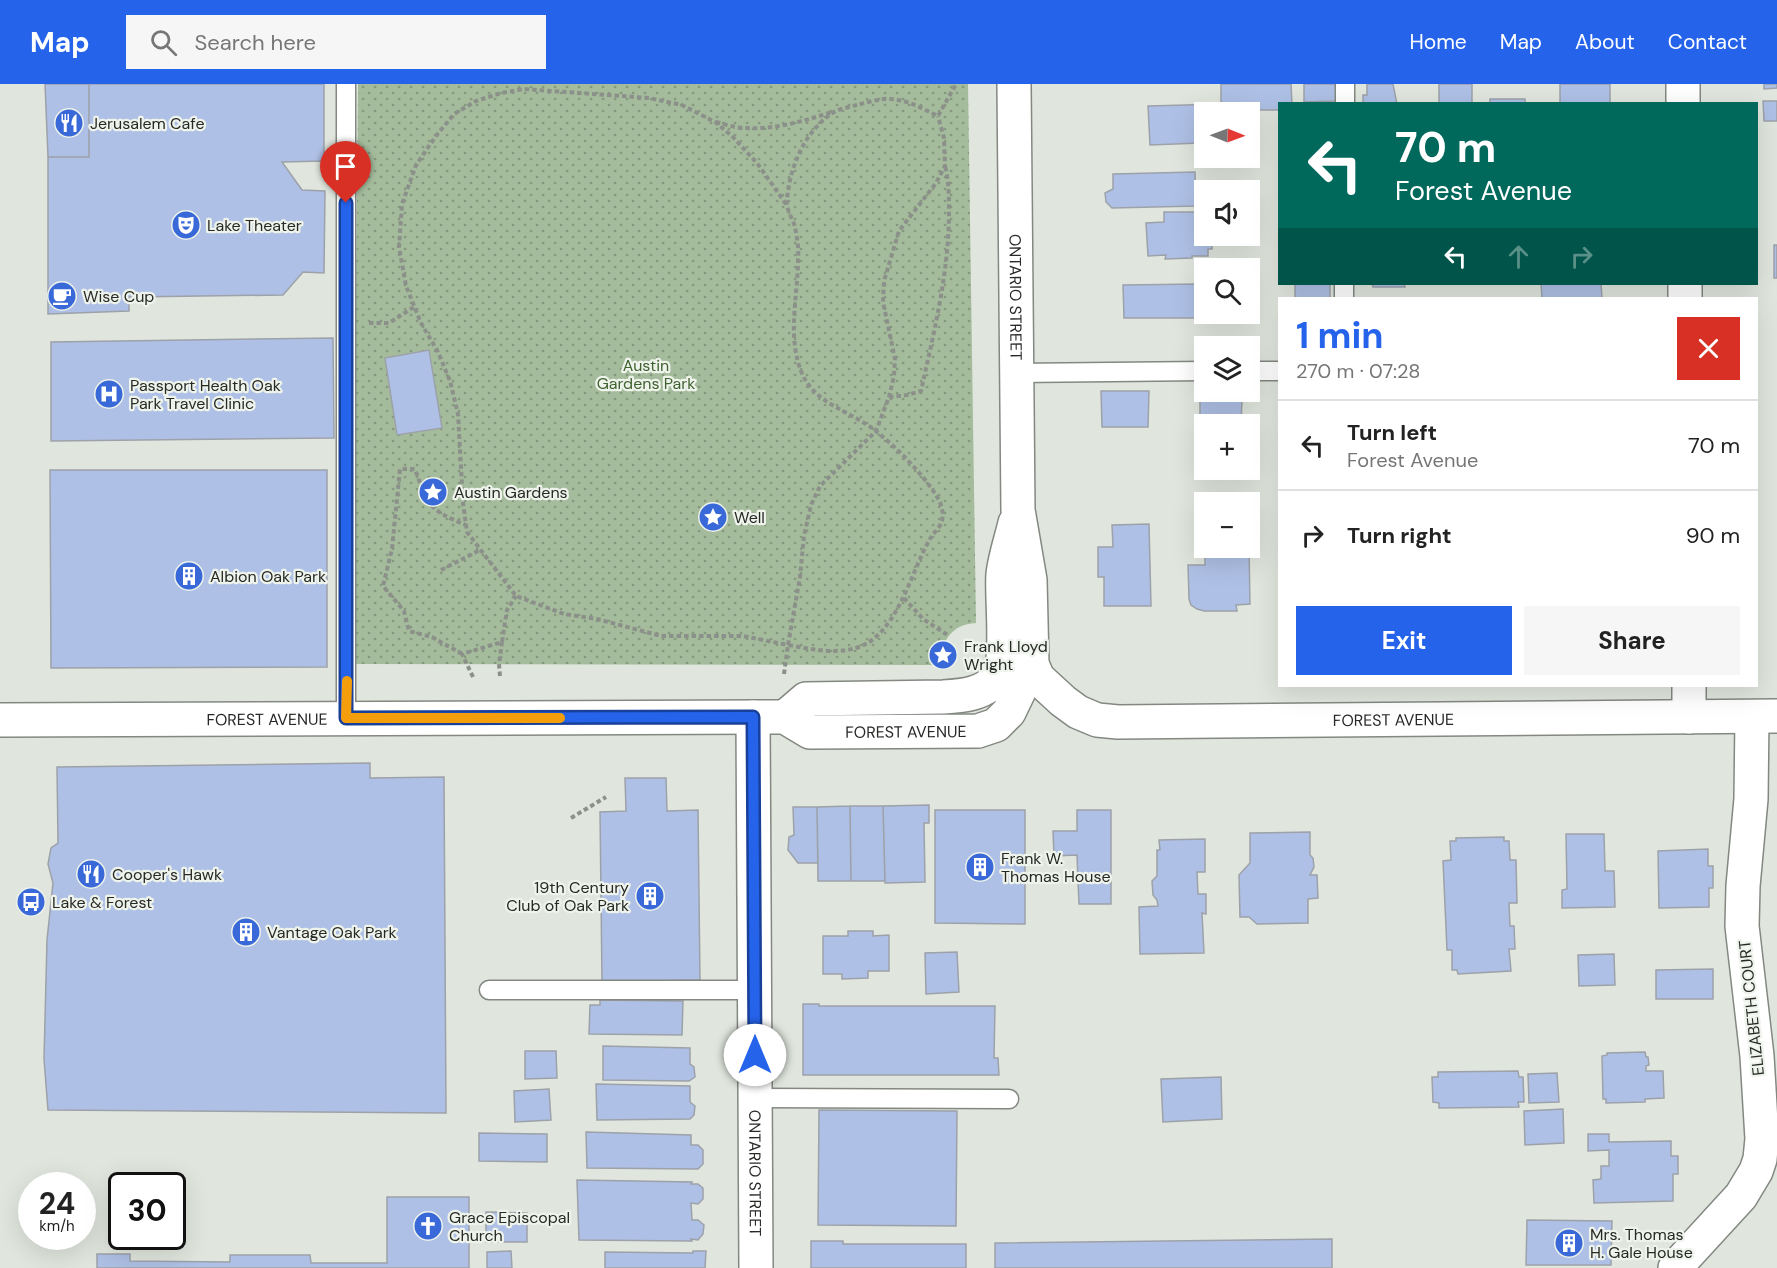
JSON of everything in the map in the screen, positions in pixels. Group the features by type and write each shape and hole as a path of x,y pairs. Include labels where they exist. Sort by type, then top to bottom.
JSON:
{"street":[{"name":"ONTARIO STREET","path":"1014,84 1018,510 1030,580 1022,648"},
{"path":"1683,84 1683,102"},
{"name":"FOREST AVENUE","path":"769,717 806,699 965,696 984,689 998,676 1001,668 1022,648"},
{"name":"FOREST AVENUE","path":"0,720 769,717 810,732 978,731 996,725 1009,712 1022,648"},
{"name":"FOREST AVENUE","path":"1022,648 1038,678 1078,712 1097,720 1118,722 1689,701 1764,717"},
{"path":"927,697 927,731"},
{"name":"ONTARIO STREET","path":"756,1268 755,990 769,717"},
{"name":"ELIZABETH COURT","path":"1675,1268 1741,1196 1756,1171 1768,1158 1762,1139 1758,1056 1742,926 1743,886 1752,799 1764,717"}],"lane":[{"path":"346,84 346,718"},
{"path":"1345,84 1345,102"},
{"path":"1260,371 1278,370"},
{"path":"1017,372 1194,371"},
{"path":"489,990 755,990"},
{"path":"755,1098 1009,1099"}],"path":[{"path":"889,397 921,391 936,323 946,258 949,199 944,138 938,116 956,84"},
{"path":"716,122 757,163 786,204 794,226 799,257 794,321 795,357 802,375 813,391 833,407 876,431 913,467 936,496 943,510 942,523 929,539 904,598 877,637 860,647 834,652 743,636 661,636 597,619 564,615 516,596 467,532 458,414 450,381 438,352 421,323 406,286 399,247 402,204 416,165 454,114 476,101 524,89 649,98 682,105 716,122 743,128 791,124 870,101 891,99 911,103 938,116"},
{"path":"786,204 792,173 804,144 815,128 835,112"},
{"path":"784,674 800,578 804,536 811,505 820,486 876,431 889,397 895,359 883,302 884,281 899,231 936,183 945,166"},
{"path":"346,322 388,323 414,307"},
{"path":"466,525 440,514 425,497 415,469 400,470 392,549 383,586 404,611 409,631 432,637 462,654 473,677"},
{"path":"441,570 480,550"},
{"path":"500,676 499,664 507,610 516,596"},
{"path":"904,598 923,619 949,636"},
{"path":"462,654 502,642"},
{"path":"571,818 606,796"}],"green space":[{"name":"Austin Gardens Park","path":"358,84 968,84 976,623 960,627 949,636 945,642 940,665 353,664"}],"building":[{"path":"45,84 89,84 89,157 48,157"},
{"name":"Lake Theater","path":"89,84 324,84 324,161 282,162 302,190 325,191 324,273 303,272 283,295 129,297 129,311 48,314 48,157 89,157"},
{"path":"1221,84 1291,84 1292,102 1278,102 1278,110 1260,110 1260,102 1221,102"},
{"path":"1304,84 1336,84 1336,101 1304,102"},
{"path":"1367,84 1393,84 1397,102 1363,102 1363,95 1367,95"},
{"path":"1439,84 1472,84 1472,102 1439,102"},
{"path":"1560,84 1610,84 1610,102 1560,102"},
{"path":"1764,84 1777,84 1777,88 1764,89"},
{"path":"1490,99 1525,99 1525,102 1490,102"},
{"path":"1763,101 1777,101 1777,121 1764,121"},
{"path":"1194,105 1194,143 1150,145 1148,106"},
{"path":"1195,172 1194,206 1112,208 1106,202 1105,193 1113,189 1113,174"},
{"path":"1164,212 1194,212 1194,246 1212,246 1212,249 1208,249 1208,256 1165,259 1166,255 1148,256 1146,223 1164,222"},
{"path":"1774,245 1777,245 1777,278 1774,278"},
{"path":"1194,284 1194,318 1124,318 1123,285"},
{"path":"1295,285 1330,285 1330,297 1295,297"},
{"path":"1372,285 1404,285 1405,287 1373,287"},
{"path":"1541,285 1601,285 1602,297 1542,297"},
{"path":"333,338 334,438 51,441 51,342"},
{"path":"429,350 442,428 397,435 385,358"},
{"path":"1101,391 1149,391 1148,427 1102,427"},
{"path":"1200,402 1242,402 1241,414 1200,414"},
{"name":"Albion Oak Park","path":"50,470 327,470 327,667 51,668"},
{"path":"1149,524 1151,606 1104,606 1104,577 1098,577 1098,547 1113,547 1112,525"},
{"path":"1205,558 1249,558 1250,604 1236,605 1237,611 1204,611 1191,605 1188,565 1205,565"},
{"name":"Vantage Oak Park","path":"370,763 370,778 444,777 446,1113 48,1110 44,1059 47,940 53,883 48,864 51,848 58,843 57,767"},
{"name":"19th Century Club of Oak Park","path":"625,778 666,778 667,811 698,810 700,980 602,982 600,812 626,811"},
{"path":"929,805 929,823 924,823 925,882 885,883 883,806"},
{"path":"850,806 851,881 818,881 817,807"},
{"path":"850,806 883,806 885,881 851,881"},
{"path":"793,807 817,807 818,863 798,863 788,850 789,837 794,835"},
{"name":"Frank W. Thomas House","path":"935,810 1025,810 1025,924 935,923"},
{"path":"1077,810 1111,810 1111,904 1079,904 1077,855 1054,856 1053,831 1077,831"},
{"path":"1310,832 1310,855 1313,858 1314,867 1310,875 1317,875 1318,898 1308,899 1308,923 1257,924 1249,917 1240,917 1239,875 1250,863 1250,833"},
{"path":"1566,834 1604,834 1605,871 1614,871 1615,907 1562,908 1562,890 1567,889"},
{"path":"1504,837 1504,841 1509,841 1510,860 1516,860 1517,903 1509,903 1510,926 1514,926 1515,949 1509,949 1511,971 1458,974 1457,970 1452,970 1452,950 1447,950 1443,861 1451,860 1450,841 1456,841 1456,838"},
{"path":"1205,839 1205,872 1197,872 1198,894 1206,894 1206,914 1202,913 1204,953 1140,954 1139,907 1158,906 1153,895 1152,881 1157,876 1159,840"},
{"path":"1708,849 1708,866 1713,866 1713,888 1709,888 1709,907 1659,908 1658,851"},
{"path":"848,931 873,931 873,936 889,935 889,971 868,971 868,978 842,979 842,974 823,974 823,936 848,936"},
{"path":"957,952 959,992 926,994 925,953"},
{"path":"1614,954 1615,985 1579,986 1578,955"},
{"path":"1713,969 1713,999 1656,999 1656,970"},
{"path":"600,1000 683,1001 682,1035 589,1034 590,1005 600,1005"},
{"path":"803,1004 819,1004 819,1006 995,1006 994,1058 998,1058 999,1075 803,1075"},
{"path":"603,1046 690,1048 690,1064 694,1067 695,1077 689,1081 603,1080"},
{"path":"525,1051 556,1051 557,1078 525,1079"},
{"path":"1645,1052 1649,1065 1646,1066 1646,1071 1663,1071 1664,1098 1645,1099 1645,1102 1606,1103 1606,1099 1603,1099 1602,1056 1607,1053"},
{"path":"1518,1071 1519,1077 1523,1077 1524,1102 1518,1102 1519,1107 1439,1108 1439,1103 1433,1102 1432,1077 1438,1077 1438,1072"},
{"path":"1557,1073 1559,1102 1529,1103 1528,1074"},
{"path":"1221,1077 1222,1119 1163,1122 1161,1079"},
{"path":"596,1084 690,1086 690,1102 695,1106 694,1115 690,1119 597,1120"},
{"path":"549,1089 551,1120 515,1122 514,1091"},
{"path":"1563,1109 1564,1143 1525,1145 1524,1111"},
{"path":"819,1110 957,1111 956,1226 818,1225"},
{"path":"586,1132 691,1135 691,1145 698,1145 703,1150 703,1164 698,1169 587,1168"},
{"path":"479,1133 547,1134 547,1162 479,1161"},
{"path":"1588,1134 1609,1134 1609,1142 1671,1141 1671,1156 1678,1156 1678,1174 1673,1174 1673,1201 1594,1203 1593,1180 1601,1179 1601,1166 1609,1166 1609,1150 1588,1151"},
{"path":"577,1180 692,1182 691,1184 698,1184 703,1188 703,1199 698,1204 691,1203 692,1220 698,1220 704,1225 703,1234 698,1240 691,1239 692,1241 579,1240"},
{"name":"Grace Episcopal Church","path":"387,1197 469,1197 469,1268 97,1268 97,1254 130,1254 130,1261 230,1262 230,1255 310,1255 311,1263 387,1263"},
{"path":"486,1212 527,1213 527,1242 486,1242"},
{"name":"Mrs. Thomas H. Gale House","path":"1527,1220 1612,1221 1611,1265 1526,1265"},
{"path":"1332,1239 1332,1268 995,1268 995,1243"},
{"path":"811,1241 843,1241 843,1244 966,1244 966,1268 811,1268"},
{"path":"511,1251 512,1268 487,1268 487,1252"},
{"path":"693,1251 706,1251 705,1268 605,1268 605,1252 693,1253"}],"slow traffic":[{"path":"347,681 346,718 560,718"}],"place":[{"name":"Jerusalem Cafe","path":"69,123"},
{"name":"Lake Theater","path":"186,225"},
{"name":"Wise Cup","path":"62,296"},
{"name":"Passport Health Oak Park Travel Clinic","path":"109,394"},
{"name":"Austin Gardens","path":"433,492"},
{"name":"Well","path":"713,517"},
{"name":"Albion Oak Park","path":"189,576"},
{"name":"Frank Lloyd Wright","path":"943,655"},
{"name":"Frank W. Thomas House","path":"980,867"},
{"name":"Cooper's Hawk","path":"91,874"},
{"name":"19th Century Club of Oak Park","path":"650,896"},
{"name":"Lake & Forest","path":"31,902"},
{"name":"Vantage Oak Park","path":"246,932"},
{"name":"Grace Episcopal Church","path":"428,1226"},
{"name":"Mrs. Thomas H. Gale House","path":"1569,1243"}],"route":[{"path":"346,203 346,718 753,717 755,1055"}]}
